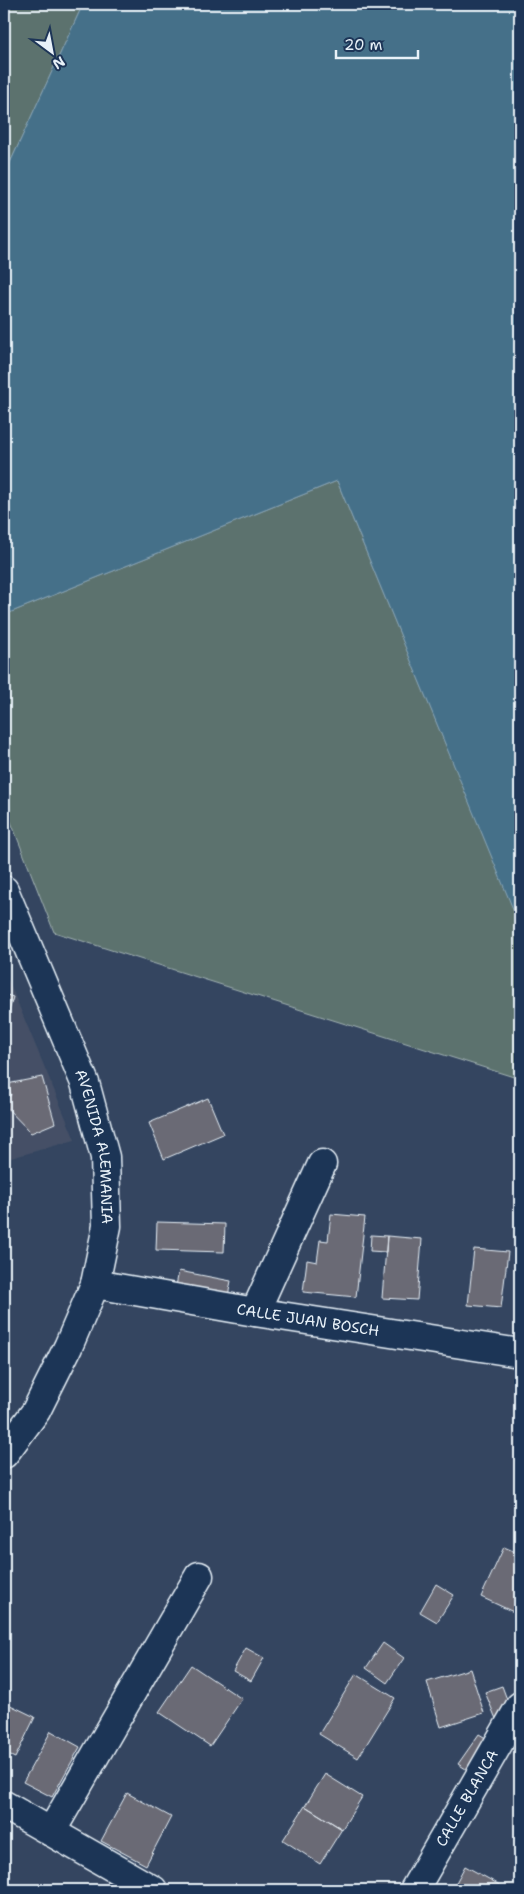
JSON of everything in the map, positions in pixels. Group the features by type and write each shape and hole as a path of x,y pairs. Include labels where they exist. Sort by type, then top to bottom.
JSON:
{"street":[{"name":"AVENIDA ALEMANIA","path":"4,890 85,1083 106,1157 107,1226 95,1284 68,1346 36,1411 4,1454"},
{"path":"255,1312 322,1164"},
{"name":"CALLE JUAN BOSCH","path":"95,1284 255,1312 520,1353"},
{"path":"51,1832 199,1576"},
{"name":"CALLE BLANCA","path":"414,1890 520,1706"},
{"path":"4,1805 153,1890"}],"shaded area":[{"path":"83,4 520,4 520,926 337,481 4,615 4,176"},
{"path":"4,970 75,1140 4,1160"}],"green space":[{"path":"4,4 83,4 4,176"},
{"path":"337,481 520,925 520,1079 54,932 4,804 4,615"}],"building":[{"path":"4,994 13,997 4,1030"},
{"path":"42,1077 55,1123 31,1133 4,1105 4,1098 11,1095 7,1084"},
{"path":"208,1098 223,1134 164,1159 149,1123"},
{"path":"331,1214 365,1217 356,1297 303,1292 307,1260 317,1262 320,1240 328,1241"},
{"path":"157,1222 225,1224 224,1252 156,1250"},
{"path":"371,1235 387,1236 386,1252 370,1251"},
{"path":"387,1236 422,1239 417,1300 382,1298"},
{"path":"474,1249 508,1252 501,1308 468,1305"},
{"path":"179,1271 231,1281 227,1301 175,1291"},
{"path":"504,1547 520,1554 520,1615 481,1597"},
{"path":"436,1584 454,1595 437,1622 420,1612"},
{"path":"383,1643 404,1658 387,1683 366,1668"},
{"path":"246,1648 264,1658 251,1681 233,1671"},
{"path":"191,1665 242,1699 210,1746 159,1712"},
{"path":"470,1669 484,1713 441,1727 427,1682"},
{"path":"356,1674 395,1698 358,1758 319,1734"},
{"path":"502,1686 512,1713 496,1719 485,1692"},
{"path":"4,1702 35,1717 15,1758 4,1753"},
{"path":"51,1731 80,1747 52,1797 23,1782"},
{"path":"479,1734 489,1740 469,1771 458,1764"},
{"path":"325,1774 362,1797 342,1829 305,1806"},
{"path":"127,1793 171,1817 146,1865 101,1841"},
{"path":"305,1806 342,1829 320,1864 283,1840"},
{"path":"465,1866 509,1890 452,1890"}]}
